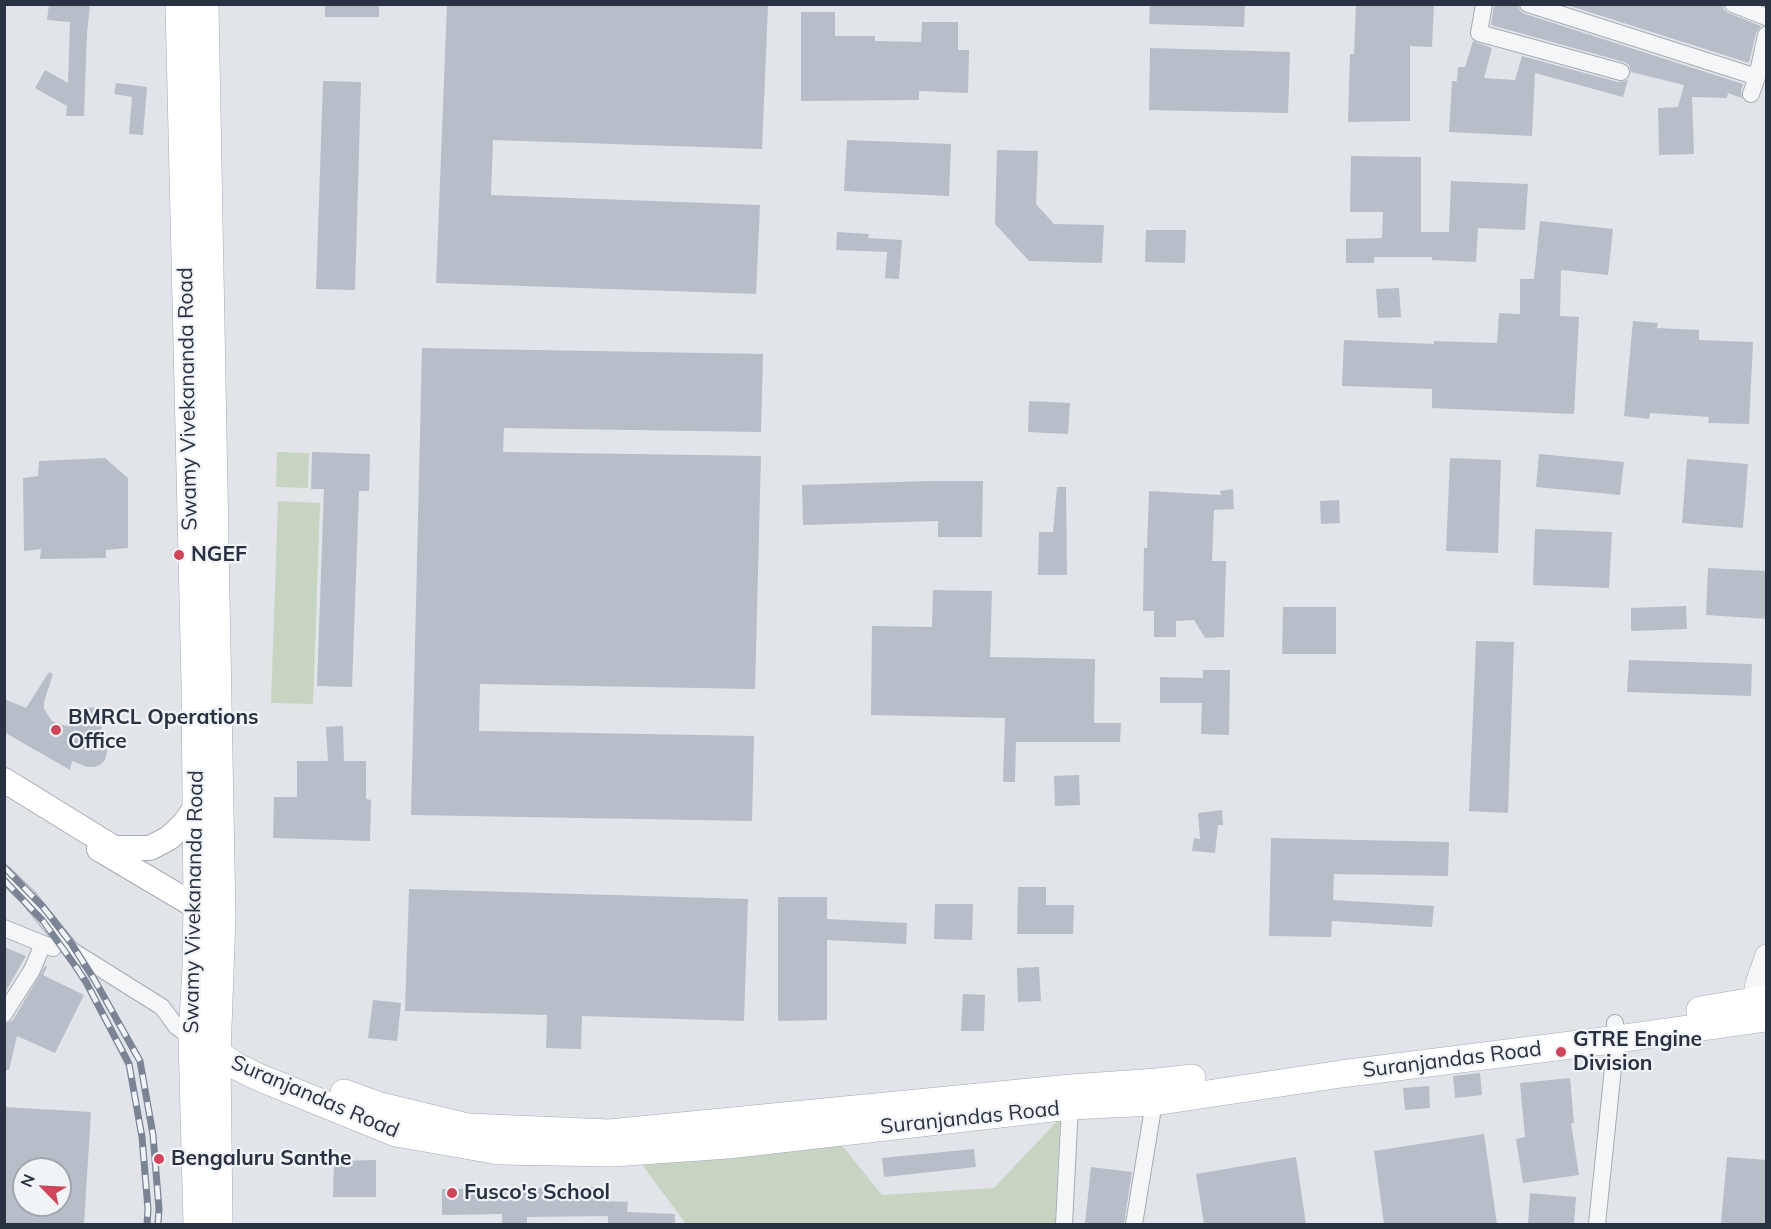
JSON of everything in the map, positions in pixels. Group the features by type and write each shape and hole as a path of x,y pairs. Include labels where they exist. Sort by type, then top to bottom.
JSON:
{"main road":[{"name":"Swamy Vivekananda Road","path":"179,4 195,684 196,968 219,1224"},
{"name":"Swamy Vivekananda Road","path":"197,1224 204,1040 222,916 205,4"},
{"path":"4,780 114,848 150,848 169,838 183,825 196,807"},
{"path":"4,792 197,907"},
{"name":"Suranjandas Road","path":"204,1040 258,1077 396,1133 499,1151 613,1154 728,1145 1070,1106 1154,1102 1760,1010"},
{"name":"Suranjandas Road","path":"204,1040 377,1105 468,1127 609,1133 1071,1088 1157,1082 1616,1031"}],"street":[{"path":"1484,4 1479,33 1621,72"},
{"path":"1528,4 1757,77"},
{"path":"1733,4 1767,17"},
{"path":"1751,94 1767,35"},
{"path":"4,874 28,897 71,950 167,1012 174,1013 204,1040"},
{"path":"4,928 52,948 71,950"},
{"path":"4,1014 32,970 43,944"},
{"path":"1760,1010 1758,977 1767,955"},
{"path":"1597,1224 1616,1031"},
{"path":"1134,1224 1154,1102"},
{"path":"1064,1224 1070,1106"}],"green space":[{"path":"277,452 309,453 308,488 276,487"},
{"path":"278,501 320,503 313,704 271,703"},
{"path":"1060,1118 1055,1224 686,1224 640,1162 840,1143 882,1195 994,1188"}],"building":[{"path":"49,4 90,4 84,116 66,116 67,106 35,88 45,70 68,83 70,22 47,20"},
{"path":"325,4 379,4 379,17 325,17"},
{"path":"447,4 768,6 762,149 493,140 491,195 760,205 756,294 436,283"},
{"path":"1150,4 1245,4 1244,27 1149,24"},
{"path":"1356,4 1434,4 1432,47 1410,46 1410,121 1348,122 1350,54 1354,54"},
{"path":"1494,4 1518,4 1520,11 1525,14 1743,84 1742,98 1728,93 1727,98 1692,97 1694,154 1659,155 1658,108 1678,107 1684,85 1631,72 1629,65 1624,62 1491,25"},
{"path":"1564,4 1723,4 1724,10 1729,13 1761,26 1756,33 1749,63"},
{"path":"801,12 835,12 835,36 875,36 875,41 921,42 922,22 958,22 958,50 969,50 968,93 919,91 919,100 801,101"},
{"path":"1473,41 1492,48 1484,78 1515,80 1522,56 1618,82 1628,80 1623,97 1535,73 1532,136 1449,132 1452,81 1457,81 1458,67 1465,67"},
{"path":"1150,48 1290,52 1288,113 1149,110"},
{"path":"323,81 361,82 355,290 316,289"},
{"path":"116,83 147,87 143,135 129,134 132,97 114,94"},
{"path":"847,140 951,144 949,196 844,191"},
{"path":"997,150 1038,151 1036,204 1054,224 1104,225 1102,263 1029,261 995,224"},
{"path":"1351,156 1421,157 1421,232 1449,232 1451,181 1528,184 1525,230 1478,228 1476,262 1432,260 1432,257 1374,257 1374,263 1346,263 1346,239 1382,238 1383,212 1350,212"},
{"path":"1540,221 1613,229 1608,275 1561,270 1560,316 1579,317 1574,414 1432,408 1432,389 1342,386 1344,340 1434,344 1434,341 1497,343 1499,313 1520,314 1520,279 1534,279"},
{"path":"1146,230 1186,230 1185,263 1145,262"},
{"path":"837,232 869,234 868,238 902,240 899,279 885,278 887,252 836,250"},
{"path":"1399,288 1401,317 1378,318 1376,289"},
{"path":"1633,321 1658,323 1657,328 1699,330 1699,340 1753,342 1749,424 1708,423 1709,417 1650,413 1649,419 1624,416"},
{"path":"422,348 763,354 761,432 504,428 503,452 761,456 755,689 480,684 479,731 754,736 752,821 411,815"},
{"path":"1029,401 1070,403 1068,434 1028,432"},
{"path":"312,452 370,454 369,491 359,491 352,687 317,686 324,489 311,489"},
{"path":"1539,454 1624,462 1620,495 1536,487"},
{"path":"105,458 128,478 128,548 106,550 106,558 40,559 41,549 24,551 23,478 38,476 39,461"},
{"path":"1450,458 1501,460 1498,553 1446,551"},
{"path":"1687,459 1748,464 1743,528 1682,523"},
{"path":"983,481 982,537 938,537 938,521 803,525 802,485"},
{"path":"1057,487 1066,487 1067,575 1038,575 1039,532 1053,532"},
{"path":"1233,489 1234,509 1214,510 1212,561 1226,561 1224,637 1205,638 1194,620 1176,621 1176,637 1154,637 1154,611 1143,611 1144,548 1147,548 1149,491 1221,495 1220,491"},
{"path":"1339,500 1340,523 1321,524 1320,501"},
{"path":"1535,529 1612,532 1609,588 1533,585"},
{"path":"1708,568 1767,571 1767,619 1706,615"},
{"path":"933,590 992,591 990,657 1095,659 1094,723 1121,723 1120,742 1016,742 1015,782 1003,782 1005,718 871,715 872,626 932,627"},
{"path":"1686,606 1687,629 1631,631 1631,608"},
{"path":"1283,607 1336,607 1336,654 1282,654"},
{"path":"1476,641 1514,642 1508,813 1469,811"},
{"path":"1629,660 1752,664 1751,696 1627,692"},
{"path":"1203,670 1230,670 1229,735 1201,734 1202,703 1160,703 1160,677 1203,678"},
{"name":"BMRCL Operations Office","path":"49,672 53,674 44,709 52,721 65,726 72,724 79,720 87,707 96,708 102,727 99,733 108,747 105,760 100,765 87,767 72,761 70,770 4,732 4,699 26,708"},
{"path":"343,726 344,761 366,761 366,799 371,800 370,841 273,838 274,797 297,797 297,761 328,761 326,727"},
{"path":"1079,775 1080,805 1055,806 1054,776"},
{"path":"1222,810 1223,825 1218,825 1215,853 1192,851 1194,838 1200,839 1198,813"},
{"path":"1271,838 1449,842 1448,876 1334,874 1333,900 1434,906 1432,927 1332,921 1331,937 1269,936"},
{"path":"1018,887 1046,887 1046,905 1074,905 1073,934 1017,934"},
{"path":"409,889 748,899 744,1021 582,1016 581,1049 546,1048 547,1015 405,1011"},
{"path":"778,897 827,897 827,919 907,923 906,944 827,940 827,1020 778,1021"},
{"path":"935,904 973,904 972,940 934,939"},
{"path":"4,947 26,956 4,994"},
{"path":"45,966 47,967 43,975 84,995 55,1053 17,1036 9,1070 4,1070 4,1024 13,1020"},
{"path":"1039,967 1041,1001 1018,1002 1017,968"},
{"path":"963,994 985,995 984,1031 961,1031"},
{"path":"373,1000 401,1003 397,1041 368,1038"},
{"path":"1480,1073 1482,1095 1455,1098 1453,1076"},
{"path":"1570,1078 1574,1123 1571,1123 1579,1175 1523,1183 1516,1139 1525,1137 1520,1083"},
{"path":"1429,1086 1430,1108 1405,1110 1403,1088"},
{"path":"4,1107 91,1112 84,1224 4,1224"},
{"path":"1484,1134 1497,1224 1384,1224 1374,1151"},
{"path":"974,1149 976,1167 884,1177 882,1158"},
{"path":"1296,1157 1306,1224 1204,1224 1196,1174"},
{"path":"1727,1157 1767,1160 1767,1224 1721,1224"},
{"path":"376,1160 376,1197 333,1197 334,1161"},
{"path":"1091,1167 1132,1172 1124,1224 1085,1224"},
{"path":"599,1187 599,1201 628,1202 627,1212 675,1214 675,1224 608,1224 608,1216 527,1217 527,1224 502,1224 502,1214 442,1215 442,1189"},
{"path":"1530,1193 1576,1197 1574,1224 1528,1224"}],"railway":[{"path":"4,867 43,907 71,943 140,1061 153,1135 159,1209 158,1224"},
{"path":"4,880 43,921 74,964 86,982 129,1064 142,1137 148,1209 147,1224"}],"place":[{"name":"NGEF","path":"179,555"},
{"name":"BMRCL Operations Office","path":"56,730"},
{"name":"GTRE Engine Division","path":"1561,1052"},
{"name":"Bengaluru Santhe","path":"159,1159"},
{"name":"Fusco's School","path":"452,1193"}]}
